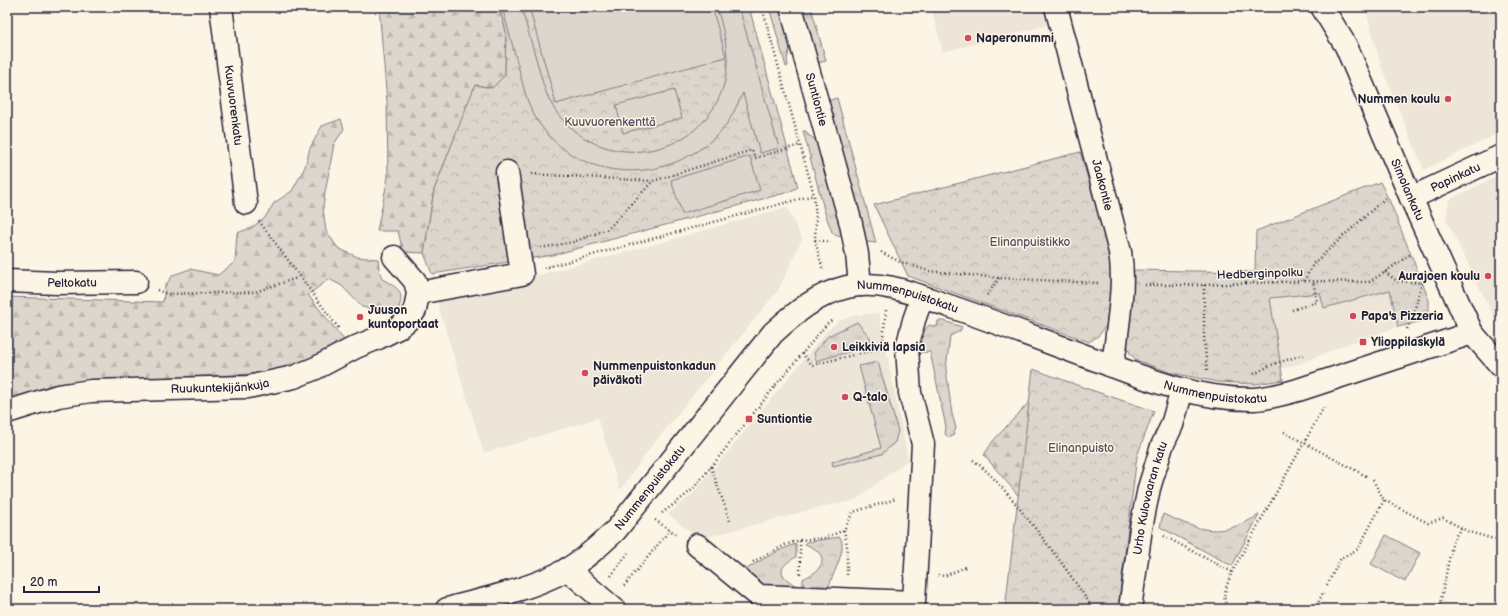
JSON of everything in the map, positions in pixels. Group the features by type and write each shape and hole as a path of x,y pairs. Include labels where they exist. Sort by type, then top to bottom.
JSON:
{"street":[{"name":"Kuuvuorenkatu","path":"221,7 252,211"},
{"name":"Suntiontie","path":"790,7 851,224 857,254 860,285"},
{"name":"Jaakontie","path":"1056,7 1117,241 1122,267 1121,304 1115,356 1111,366"},
{"name":"Simolankatu","path":"1322,7 1346,46 1408,191 1472,332 1501,366"},
{"name":"Papinkatu","path":"1408,191 1501,156"},
{"path":"394,257 415,281 417,301 522,274 507,172"},
{"name":"Peltokatu","path":"7,281 57,283 136,282"},
{"name":"Nummenpuistokatu","path":"447,609 534,584 567,569 598,547 616,530 774,333 813,300 846,287 878,285 922,297 1156,382 1182,390 1232,398 1255,399 1277,395 1336,379 1472,332"},
{"path":"697,545 759,596 914,602 923,444 910,393 907,348 915,315 922,297"},
{"name":"Ruukuntekijänkuja","path":"7,412 58,396 91,391 248,387 277,382 316,368 356,347 398,328 409,319 417,301"},
{"name":"Urho Kulovaaran katu","path":"1130,609 1141,528 1149,488 1162,446 1172,425 1182,390"},
{"path":"567,569 614,609"}],"path":[{"path":"762,7 814,195 816,218 815,240 824,275"},
{"path":"507,172 653,181 752,150 755,158 800,145"},
{"path":"519,252 573,242 608,229 653,181"},
{"path":"1304,281 1314,263 1390,194 1408,191"},
{"path":"522,274 814,195"},
{"path":"252,211 340,330"},
{"path":"876,251 900,262 929,271 999,278 1102,283"},
{"name":"Hedberginpolku","path":"1141,285 1204,285 1304,281 1369,282 1415,251"},
{"path":"1385,272 1397,281 1450,285"},
{"path":"136,282 167,294 255,292 300,277"},
{"path":"1292,310 1317,302 1313,281"},
{"path":"1407,330 1422,283"},
{"path":"1204,285 1204,336 1207,377"},
{"path":"880,309 886,310"},
{"path":"651,524 658,515 678,502 692,490 802,353 827,324 838,314"},
{"path":"802,353 812,366 882,348"},
{"path":"1247,376 1271,365 1306,354"},
{"path":"1231,609 1225,602 1224,595 1232,572 1324,406"},
{"path":"1284,432 1368,477"},
{"path":"973,460 985,468 1020,508 1063,564 1093,609"},
{"path":"711,467 730,521"},
{"path":"1373,480 1384,500 1428,523 1443,518 1469,532 1501,542"},
{"path":"847,599 847,545 844,530 853,512 920,492"},
{"path":"1327,585 1341,558 1358,549 1384,500"},
{"path":"1141,528 1156,532 1232,572"},
{"path":"1439,609 1453,540 1460,528"},
{"path":"623,587 670,530"},
{"path":"732,575 762,556 785,545 800,540 825,538 844,530"},
{"path":"799,598 800,540"},
{"path":"610,578 630,551"},
{"path":"1315,609 1324,590"}],"shaded area":[{"name":"Naperonummi","path":"931,7 1043,7 1048,25 943,52"},
{"name":"Nummen koulu","path":"1365,7 1501,7 1501,132 1424,170 1381,66"},
{"name":"Aurajoen koulu","path":"1501,174 1501,325 1493,315 1446,219 1449,200"},
{"name":"Nummenpuistonkadun päiväkoti","path":"787,207 802,239 779,289 651,447 620,490 598,418 484,453 437,302 663,242"},
{"path":"1390,290 1398,327 1344,345 1302,363 1280,369 1270,298 1321,293 1324,308"},
{"path":"879,313 908,460 854,501 830,505 704,538 692,533 668,514 693,494 827,331 839,321 856,315"}],"green space":[{"path":"379,7 499,7 506,31 505,75 492,88 476,85 434,190 424,253 403,252 398,231 377,231 388,177 387,102"},
{"name":"Kuuvuorenkenttä","path":"499,7 749,7 798,187 789,192 553,255 432,274 424,253 434,190 475,85 492,88 505,75 506,31"},
{"path":"502,7 521,7 545,89 557,113 578,133 602,146 628,151 654,149 678,140 700,125 716,104 726,76 727,58 724,33 717,7 739,7 779,148 760,153 743,93 731,117 722,130 701,148 677,161 652,169 626,171 601,167 576,157 555,142 534,114 524,88"},
{"path":"529,7 712,7 726,57 556,104"},
{"path":"769,7 781,7 791,44 787,59 788,66 786,67"},
{"path":"801,7 811,7 826,61 817,63"},
{"path":"674,90 682,118 623,133 616,105"},
{"path":"837,98 876,243 866,242 827,101"},
{"path":"341,119 344,129 334,144 325,193 323,208 326,231 338,248 357,257 378,259 382,279 397,288 401,296 400,305 397,312 379,311 362,307 342,286 329,279 308,295 344,340 310,362 263,373 93,380 56,384 7,401 7,297 163,302 165,286 173,275 190,269 218,275 235,262 237,233 251,228 264,219 274,203 292,191 305,167 310,148 322,126"},
{"path":"803,131 806,131 807,134 817,141 844,238 835,235 832,232 825,213"},
{"name":"Elinanpuistikko","path":"1080,152 1114,265 1110,313 1106,327 1098,336 1089,342 908,276 874,205"},
{"path":"750,156 760,190 682,214 671,180"},
{"path":"1380,182 1390,202 1429,300 1429,313 1422,321 1398,327 1390,290 1324,308 1320,293 1270,298 1283,380 1255,384 1218,382 1172,373 1136,360 1130,353 1127,340 1132,270 1255,272 1256,231"},
{"path":"938,321 944,321 962,327 960,331 950,336 946,369 952,414 956,428 953,436 949,438 945,434 946,427 930,352 916,353 925,330 929,325 937,327"},
{"path":"857,322 869,336 873,345 816,361 814,353 828,336"},
{"path":"878,362 898,431 895,442 882,454 833,466 832,462 881,448 859,366"},
{"name":"Elinanpuisto","path":"1033,369 1154,411 1137,456 1118,609 1005,609"},
{"path":"1059,378 1081,401 1022,500 984,455 993,441 1047,383"},
{"path":"1163,514 1189,525 1211,530 1222,530 1233,527 1259,515 1232,566 1160,527"},
{"path":"1386,535 1420,553 1405,582 1371,564"},
{"path":"840,537 842,542 841,556 828,589 803,589 803,579 818,570 822,560 819,553 805,544 806,542"},
{"path":"796,544 796,557 785,565 782,572 790,582 796,586 796,589 762,589 742,572 775,553"}],"place":[{"name":"Naperonummi","path":"968,38"},
{"name":"Nummen koulu","path":"1448,99"},
{"name":"Aurajoen koulu","path":"1488,276"},
{"name":"Papa's Pizzeria","path":"1353,316"},
{"name":"Juuson kuntoportaat","path":"360,317"},
{"name":"Ylioppilaskylä","path":"1363,342"},
{"name":"Leikkiviä lapsia","path":"834,347"},
{"name":"Nummenpuistonkadun päiväkoti","path":"585,373"},
{"name":"Q-talo","path":"845,397"},
{"name":"Suntiontie","path":"749,419"}]}
